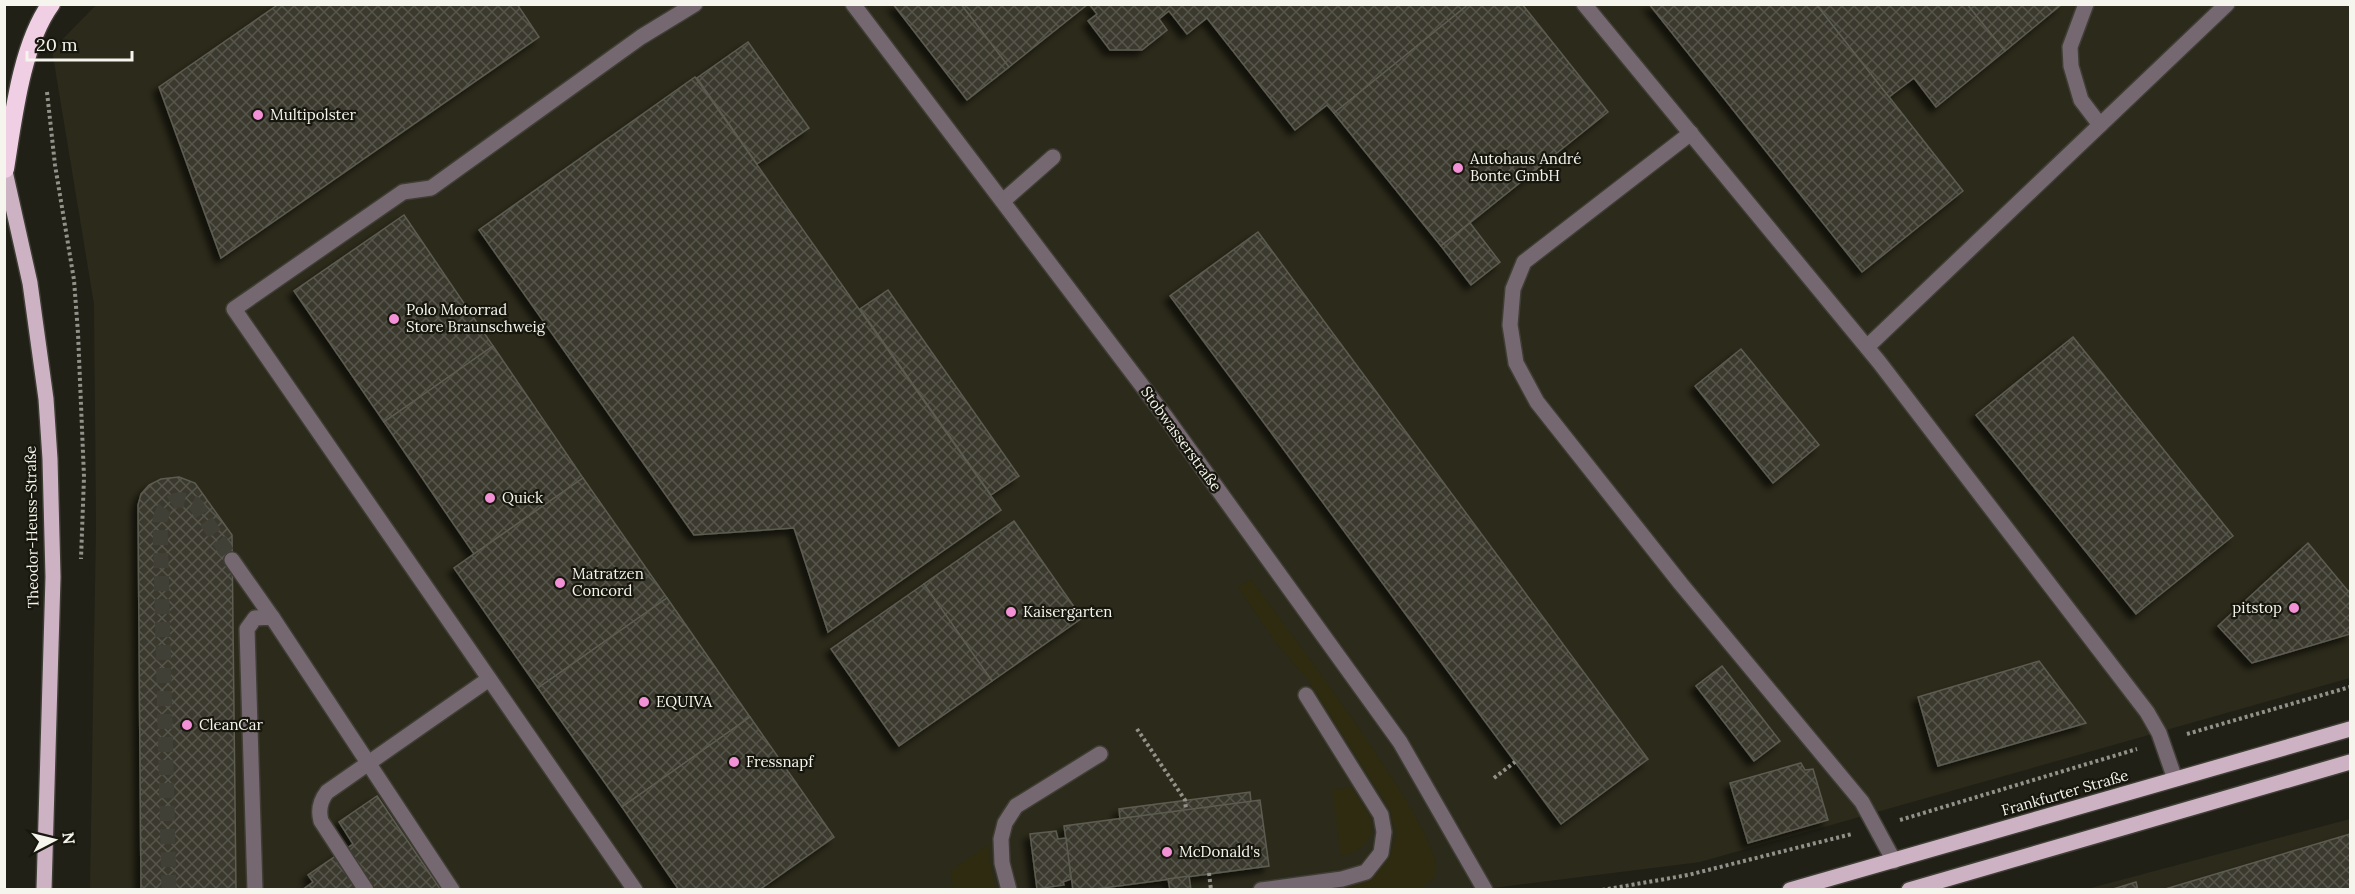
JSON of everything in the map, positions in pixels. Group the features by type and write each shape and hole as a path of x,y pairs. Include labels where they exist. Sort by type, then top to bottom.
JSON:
{"highway":[{"path":"5,168 24,65 45,13 51,4"}],"main road":[{"name":"Theodor-Heuss-Straße","path":"5,168 39,341 50,459 53,578 44,890"},
{"name":"Frankfurter Straße","path":"1790,890 2350,729"},
{"path":"1909,890 2350,762"}],"street":[{"path":"635,890 234,309 403,192 431,188 641,37 695,4"},
{"name":"Stobwasserstraße","path":"853,4 1172,426 1400,742 1485,890"},
{"path":"1584,4 1867,347 2147,712 2162,742 2175,779"},
{"path":"2086,4 2070,47 2071,66 2081,100 2100,126"},
{"path":"1867,347 2227,4"},
{"path":"1691,133 1524,262 1513,289 1510,325 1516,363 1537,402 1681,584 1862,802 1894,861"},
{"path":"1004,201 1053,157"},
{"path":"232,560 452,890"},
{"path":"255,890 247,629 255,618 272,617"},
{"path":"366,890 321,821 319,813 322,798 327,792 489,679"},
{"path":"1261,890 1342,879 1366,872 1381,853 1384,832 1381,815 1306,695"},
{"path":"1009,890 1002,863 1001,839 1005,823 1016,806 1100,754"}],"path":[{"path":"1602,890 1688,876 1877,827 2350,687"},
{"path":"1137,729 1185,800 1186,810"},
{"path":"1494,778 1515,762"},
{"path":"1209,873 1211,890"}],"shaded area":[{"path":"97,4 2350,5 2350,678 1700,862 1485,889 90,889 96,526 94,304 52,50"},
{"path":"1251,579 1357,725 1414,813 1431,847 1436,870 1432,879 1419,889 1310,889 1355,884 1375,873 1390,856 1396,835 1390,810 1307,679 1275,642 1238,587"},
{"path":"1351,787 1370,816 1371,834 1360,848 1341,856 1332,790"},
{"path":"2350,819 2350,889 2087,889"},
{"path":"989,844 990,863 996,889 953,889 950,871"}],"building":[{"path":"279,4 517,4 539,37 221,258 159,87"},
{"path":"893,4 961,4 1009,67 967,100"},
{"path":"961,4 1088,4 1009,67"},
{"path":"1089,4 1469,4 1334,113 1327,105 1295,130 1207,18 1187,34 1169,11 1159,19 1167,30 1142,50 1110,50 1088,21 1097,14"},
{"name":"Autohaus André Bonte GmbH","path":"1469,4 1522,4 1608,112 1441,246 1334,113"},
{"path":"1649,4 1816,4 1963,191 1862,272"},
{"path":"1816,4 1967,4 2005,51 1936,107 1914,78 1889,97"},
{"path":"1967,4 2062,4 2005,51"},
{"path":"748,42 809,128 757,164 697,78"},
{"path":"695,77 1001,510 828,632 794,528 694,535 479,230"},
{"name":"Polo Motorrad Store Braunschweig","path":"404,215 493,346 384,422 294,291"},
{"path":"1470,223 1500,262 1471,285 1441,246"},
{"path":"1258,232 1648,759 1561,824 1170,296"},
{"path":"888,290 1019,476 991,495 860,309"},
{"path":"2073,337 2233,536 2136,614 1976,415"},
{"path":"493,346 583,478 474,554 384,422"},
{"path":"1741,349 1819,445 1773,483 1695,386"},
{"name":"CleanCar","path":"179,477 195,483 232,535 236,890 141,890 138,505 141,494 149,485 161,479"},
{"name":"Matratzen Concord","path":"583,478 667,598 538,688 454,568"},
{"path":"1014,521 1082,618 992,681 924,584"},
{"name":"pitstop","path":"2308,543 2348,591 2350,590 2350,634 2252,663 2218,626"},
{"path":"924,584 992,681 899,746 831,649"},
{"name":"EQUIVA","path":"667,598 750,717 622,807 538,688"},
{"path":"2039,661 2086,723 1938,766 1918,697"},
{"path":"1722,666 1780,741 1754,761 1696,686"},
{"name":"Fressnapf","path":"750,717 834,837 759,890 679,890 622,807"},
{"path":"1801,763 1805,770 1813,769 1828,820 1748,843 1730,783"},
{"path":"1250,792 1251,802 1120,819 1119,809"},
{"path":"377,796 441,890 302,890 313,882 308,875 353,844 339,822"},
{"name":"McDonald's","path":"1260,800 1269,866 1088,890 1073,890 1064,826"},
{"path":"1056,831 1058,839 1066,838 1071,879 1063,882 1064,885 1037,889 1030,834"},
{"path":"2350,834 2350,890 2162,890"},
{"path":"1189,876 1191,890 1170,890 1168,879"},
{"path":"2136,882 2138,890 2110,890"}],"tunnel":[{"path":"169,890 160,520 168,504 178,500 195,504 232,560"}],"place":[{"name":"Multipolster","path":"258,115"},
{"name":"Autohaus André Bonte GmbH","path":"1458,168"},
{"name":"Polo Motorrad Store Braunschweig","path":"394,319"},
{"name":"Quick","path":"490,498"},
{"name":"Matratzen Concord","path":"560,583"},
{"name":"pitstop","path":"2294,608"},
{"name":"Kaisergarten","path":"1011,612"},
{"name":"EQUIVA","path":"644,702"},
{"name":"CleanCar","path":"187,725"},
{"name":"Fressnapf","path":"734,762"},
{"name":"McDonald's","path":"1167,852"}]}
